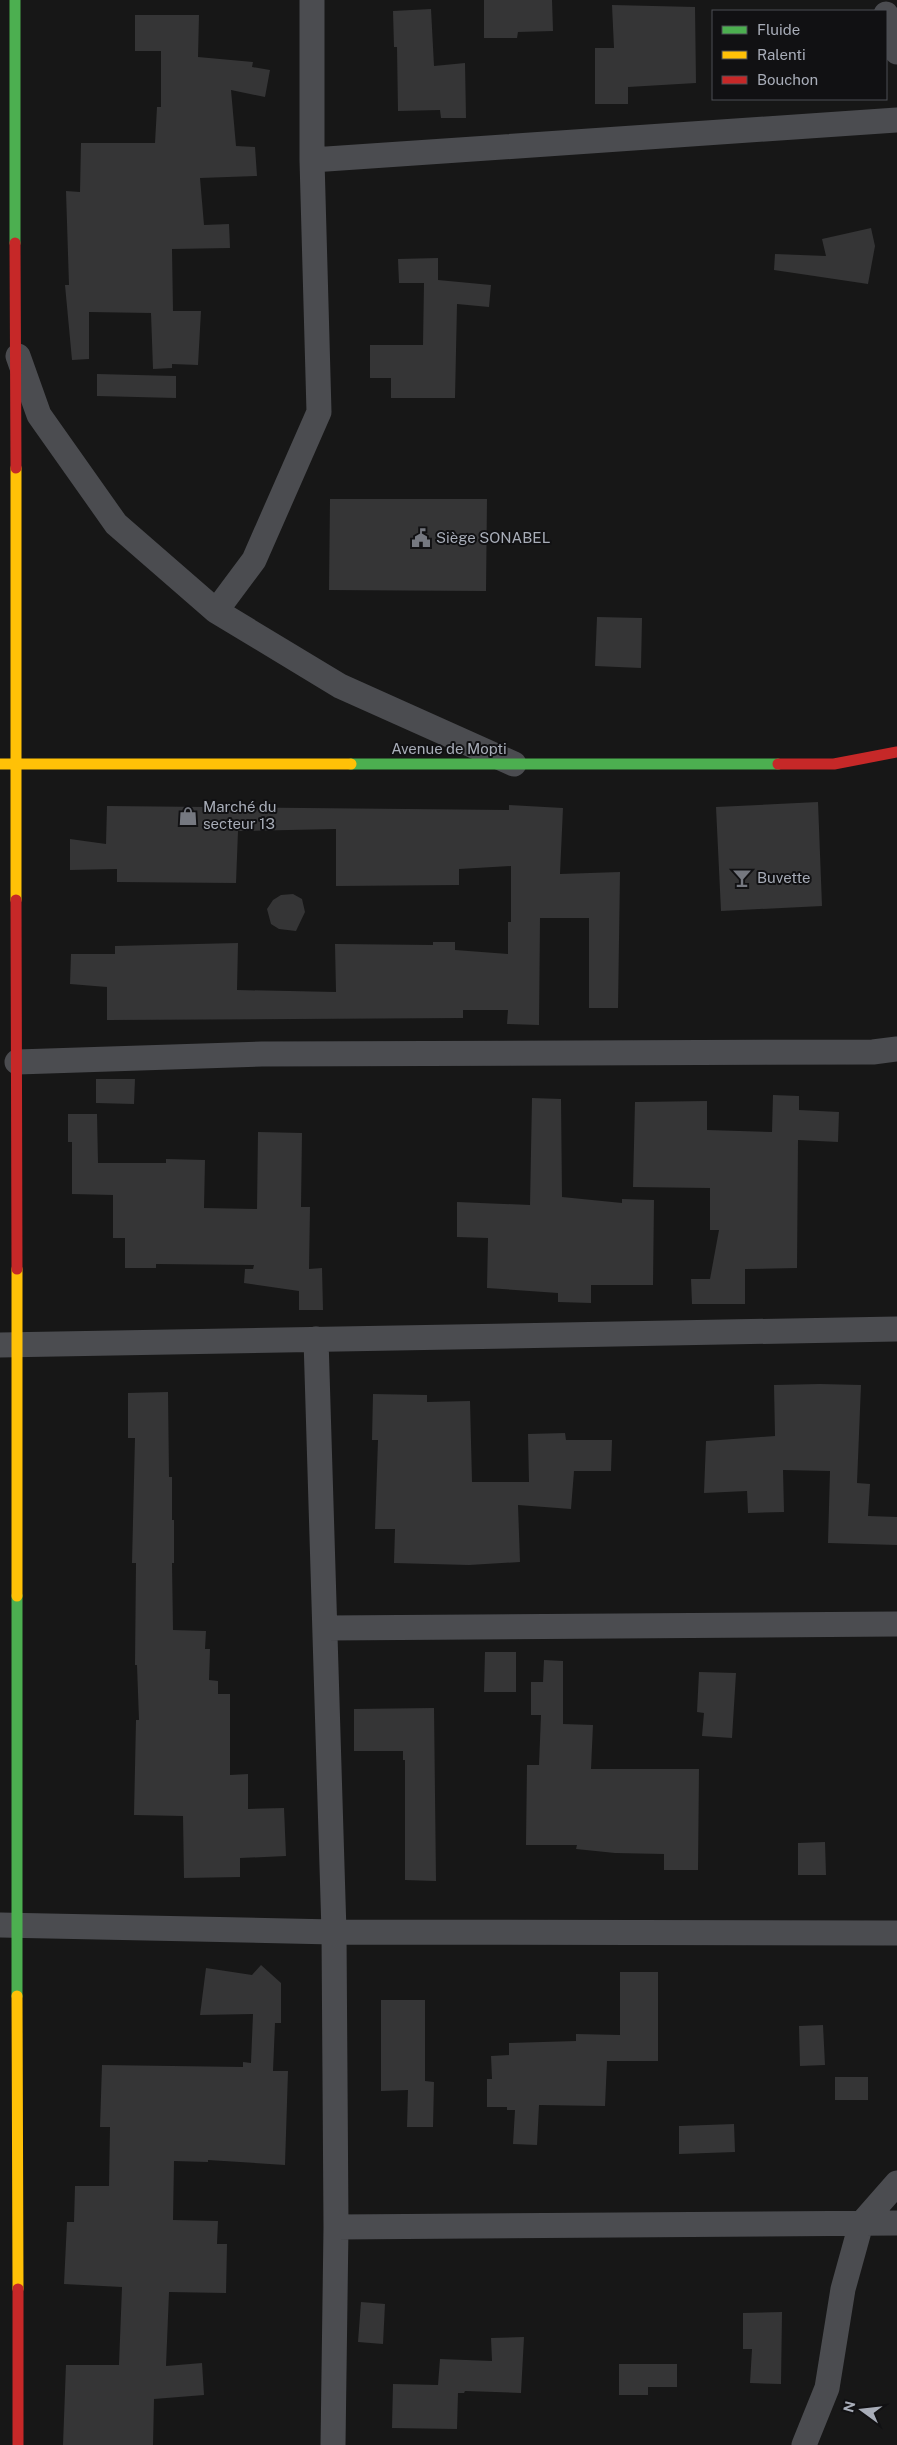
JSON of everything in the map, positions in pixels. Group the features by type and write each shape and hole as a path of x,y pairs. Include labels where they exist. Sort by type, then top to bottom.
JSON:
{"street":[{"path":"15,0 16,1062 8,1345 8,1925 18,2445"},
{"path":"216,611 254,560 320,412 312,160 312,0"},
{"path":"887,20 897,52"},
{"path":"312,160 897,120"},
{"path":"16,349 39,415 116,524 216,611 340,686 514,764"},
{"name":"Avenue de Mopti","path":"0,764 834,764 897,752"},
{"path":"16,1062 262,1054 874,1052 897,1049"},
{"path":"8,1345 897,1329"},
{"path":"316,1339 334,1932 336,2227 333,2445"},
{"path":"326,1628 897,1624"},
{"path":"8,1925 334,1932 897,1933"},
{"path":"804,2445 827,2388 843,2289 861,2224 897,2183"},
{"path":"336,2227 897,2223"}],"building":[{"path":"484,0 552,0 553,31 518,32 517,38 484,38"},
{"path":"612,5 695,7 696,83 628,87 628,104 595,104 595,48 614,48"},
{"path":"431,9 434,66 465,63 466,118 441,118 440,110 398,111 397,47 394,47 393,11"},
{"path":"135,15 199,15 198,57 253,62 252,67 270,70 265,97 231,90 236,146 255,147 257,176 200,178 204,225 229,224 230,248 172,249 173,311 201,311 198,365 172,364 172,368 153,369 151,313 89,312 89,359 72,360 65,285 69,285 66,191 80,192 81,143 155,143 157,107 161,107 161,51 135,51"},
{"path":"871,228 875,246 868,284 774,270 775,254 826,256 822,239"},
{"path":"438,258 438,280 491,285 489,307 457,304 455,398 391,398 391,378 370,378 370,345 423,345 424,283 399,283 398,259"},
{"path":"97,374 176,376 176,398 97,396"},
{"path":"330,499 487,499 486,591 329,590"},
{"path":"597,617 642,618 641,668 595,666"},
{"path":"818,802 822,906 721,911 716,807"},
{"path":"509,805 563,808 560,874 620,872 618,1008 589,1008 589,918 540,918 539,1025 507,1024 508,1010 463,1010 463,1018 107,1020 107,987 70,984 71,954 115,954 115,946 238,943 237,990 336,992 335,944 433,945 433,942 455,942 455,950 508,954 508,922 511,922 511,866 459,869 459,885 336,886 336,829 238,831 236,883 117,882 117,869 70,870 70,839 106,844 107,806 509,810"},
{"path":"293,894 302,899 305,912 296,931 279,929 271,924 267,909 273,900 281,895"},
{"path":"96,1079 135,1079 134,1104 96,1103"},
{"path":"773,1095 799,1096 799,1110 839,1112 838,1142 798,1140 797,1268 745,1269 745,1304 692,1304 691,1279 710,1279 719,1230 710,1230 710,1188 633,1187 635,1102 707,1101 707,1130 772,1132"},
{"path":"532,1098 561,1099 562,1197 622,1203 622,1199 654,1200 653,1285 591,1285 591,1303 558,1302 558,1293 487,1288 488,1238 457,1237 457,1202 530,1205"},
{"path":"68,1114 97,1114 98,1163 166,1163 166,1159 205,1160 204,1208 257,1209 258,1132 302,1133 301,1207 310,1207 309,1269 322,1268 323,1310 299,1310 299,1291 244,1283 245,1269 253,1269 254,1265 156,1264 156,1268 125,1268 125,1238 113,1238 113,1195 72,1194 72,1142 68,1142"},
{"path":"774,1385 861,1385 857,1483 870,1484 868,1516 897,1517 897,1545 828,1543 830,1471 783,1470 784,1512 748,1513 747,1491 704,1493 706,1441 775,1436"},
{"path":"168,1392 169,1477 172,1477 172,1520 174,1520 174,1563 172,1563 173,1630 206,1631 205,1649 210,1649 209,1680 218,1681 218,1694 230,1694 230,1775 248,1774 248,1809 284,1808 286,1856 240,1858 240,1877 184,1878 183,1816 134,1815 136,1720 139,1720 137,1665 135,1665 136,1563 132,1563 135,1438 128,1438 128,1393"},
{"path":"373,1394 427,1395 427,1402 470,1401 472,1482 529,1482 528,1434 565,1433 566,1440 612,1440 611,1471 574,1471 571,1509 518,1505 520,1562 469,1565 394,1563 395,1529 375,1529 378,1440 372,1440"},
{"path":"485,1652 516,1652 516,1692 484,1692"},
{"path":"544,1660 563,1661 563,1724 593,1725 591,1769 699,1769 698,1870 664,1870 664,1854 615,1853 576,1849 577,1845 526,1845 527,1765 539,1765 541,1715 531,1715 531,1682 543,1682"},
{"path":"699,1672 736,1673 732,1738 702,1736 704,1713 697,1712"},
{"path":"434,1708 436,1881 405,1880 405,1760 403,1760 403,1751 354,1751 354,1709"},
{"path":"825,1842 826,1875 798,1875 798,1843"},
{"path":"261,1965 281,1983 281,2023 275,2023 273,2071 288,2071 285,2165 208,2160 208,2162 174,2161 173,2220 218,2221 217,2244 227,2244 226,2293 169,2292 166,2366 202,2363 204,2395 154,2399 153,2445 63,2445 66,2365 119,2365 122,2287 64,2284 67,2222 74,2222 75,2186 109,2186 110,2127 100,2127 102,2065 243,2067 243,2062 251,2063 253,2014 200,2015 206,1968 252,1975"},
{"path":"620,1972 658,1972 658,2061 607,2061 605,2106 539,2105 537,2145 513,2144 515,2110 507,2110 507,2107 487,2107 487,2079 492,2079 491,2056 509,2055 509,2043 576,2041 576,2034 620,2035"},
{"path":"381,2000 425,2000 425,2081 434,2082 433,2127 407,2127 408,2090 381,2091"},
{"path":"823,2025 825,2065 800,2066 799,2026"},
{"path":"835,2077 868,2077 868,2100 835,2100"},
{"path":"734,2124 735,2152 679,2154 679,2126"},
{"path":"361,2302 385,2304 383,2344 358,2342"},
{"path":"782,2312 781,2384 750,2383 752,2349 743,2349 743,2313"},
{"path":"524,2337 521,2393 465,2391 464,2393 458,2393 457,2429 392,2428 393,2384 438,2385 440,2359 492,2361 491,2338"},
{"path":"619,2364 677,2364 677,2387 648,2387 648,2395 619,2395"}],"traffic: fast":[{"path":"15,0 15,243"},
{"path":"351,764 778,764"},
{"path":"17,1596 17,1996"}],"traffic: slow":[{"path":"16,468 16,900"},
{"path":"0,764 351,764"},
{"path":"17,1269 17,1596"},
{"path":"17,1996 18,2289"}],"traffic: jam":[{"path":"15,243 16,468"},
{"path":"778,764 834,764 897,752"},
{"path":"16,900 17,1269"},
{"path":"18,2289 18,2445"}],"place":[{"name":"Siège SONABEL","path":"421,538"},
{"name":"Marché du secteur 13","path":"188,816"},
{"name":"Buvette","path":"742,878"}]}
